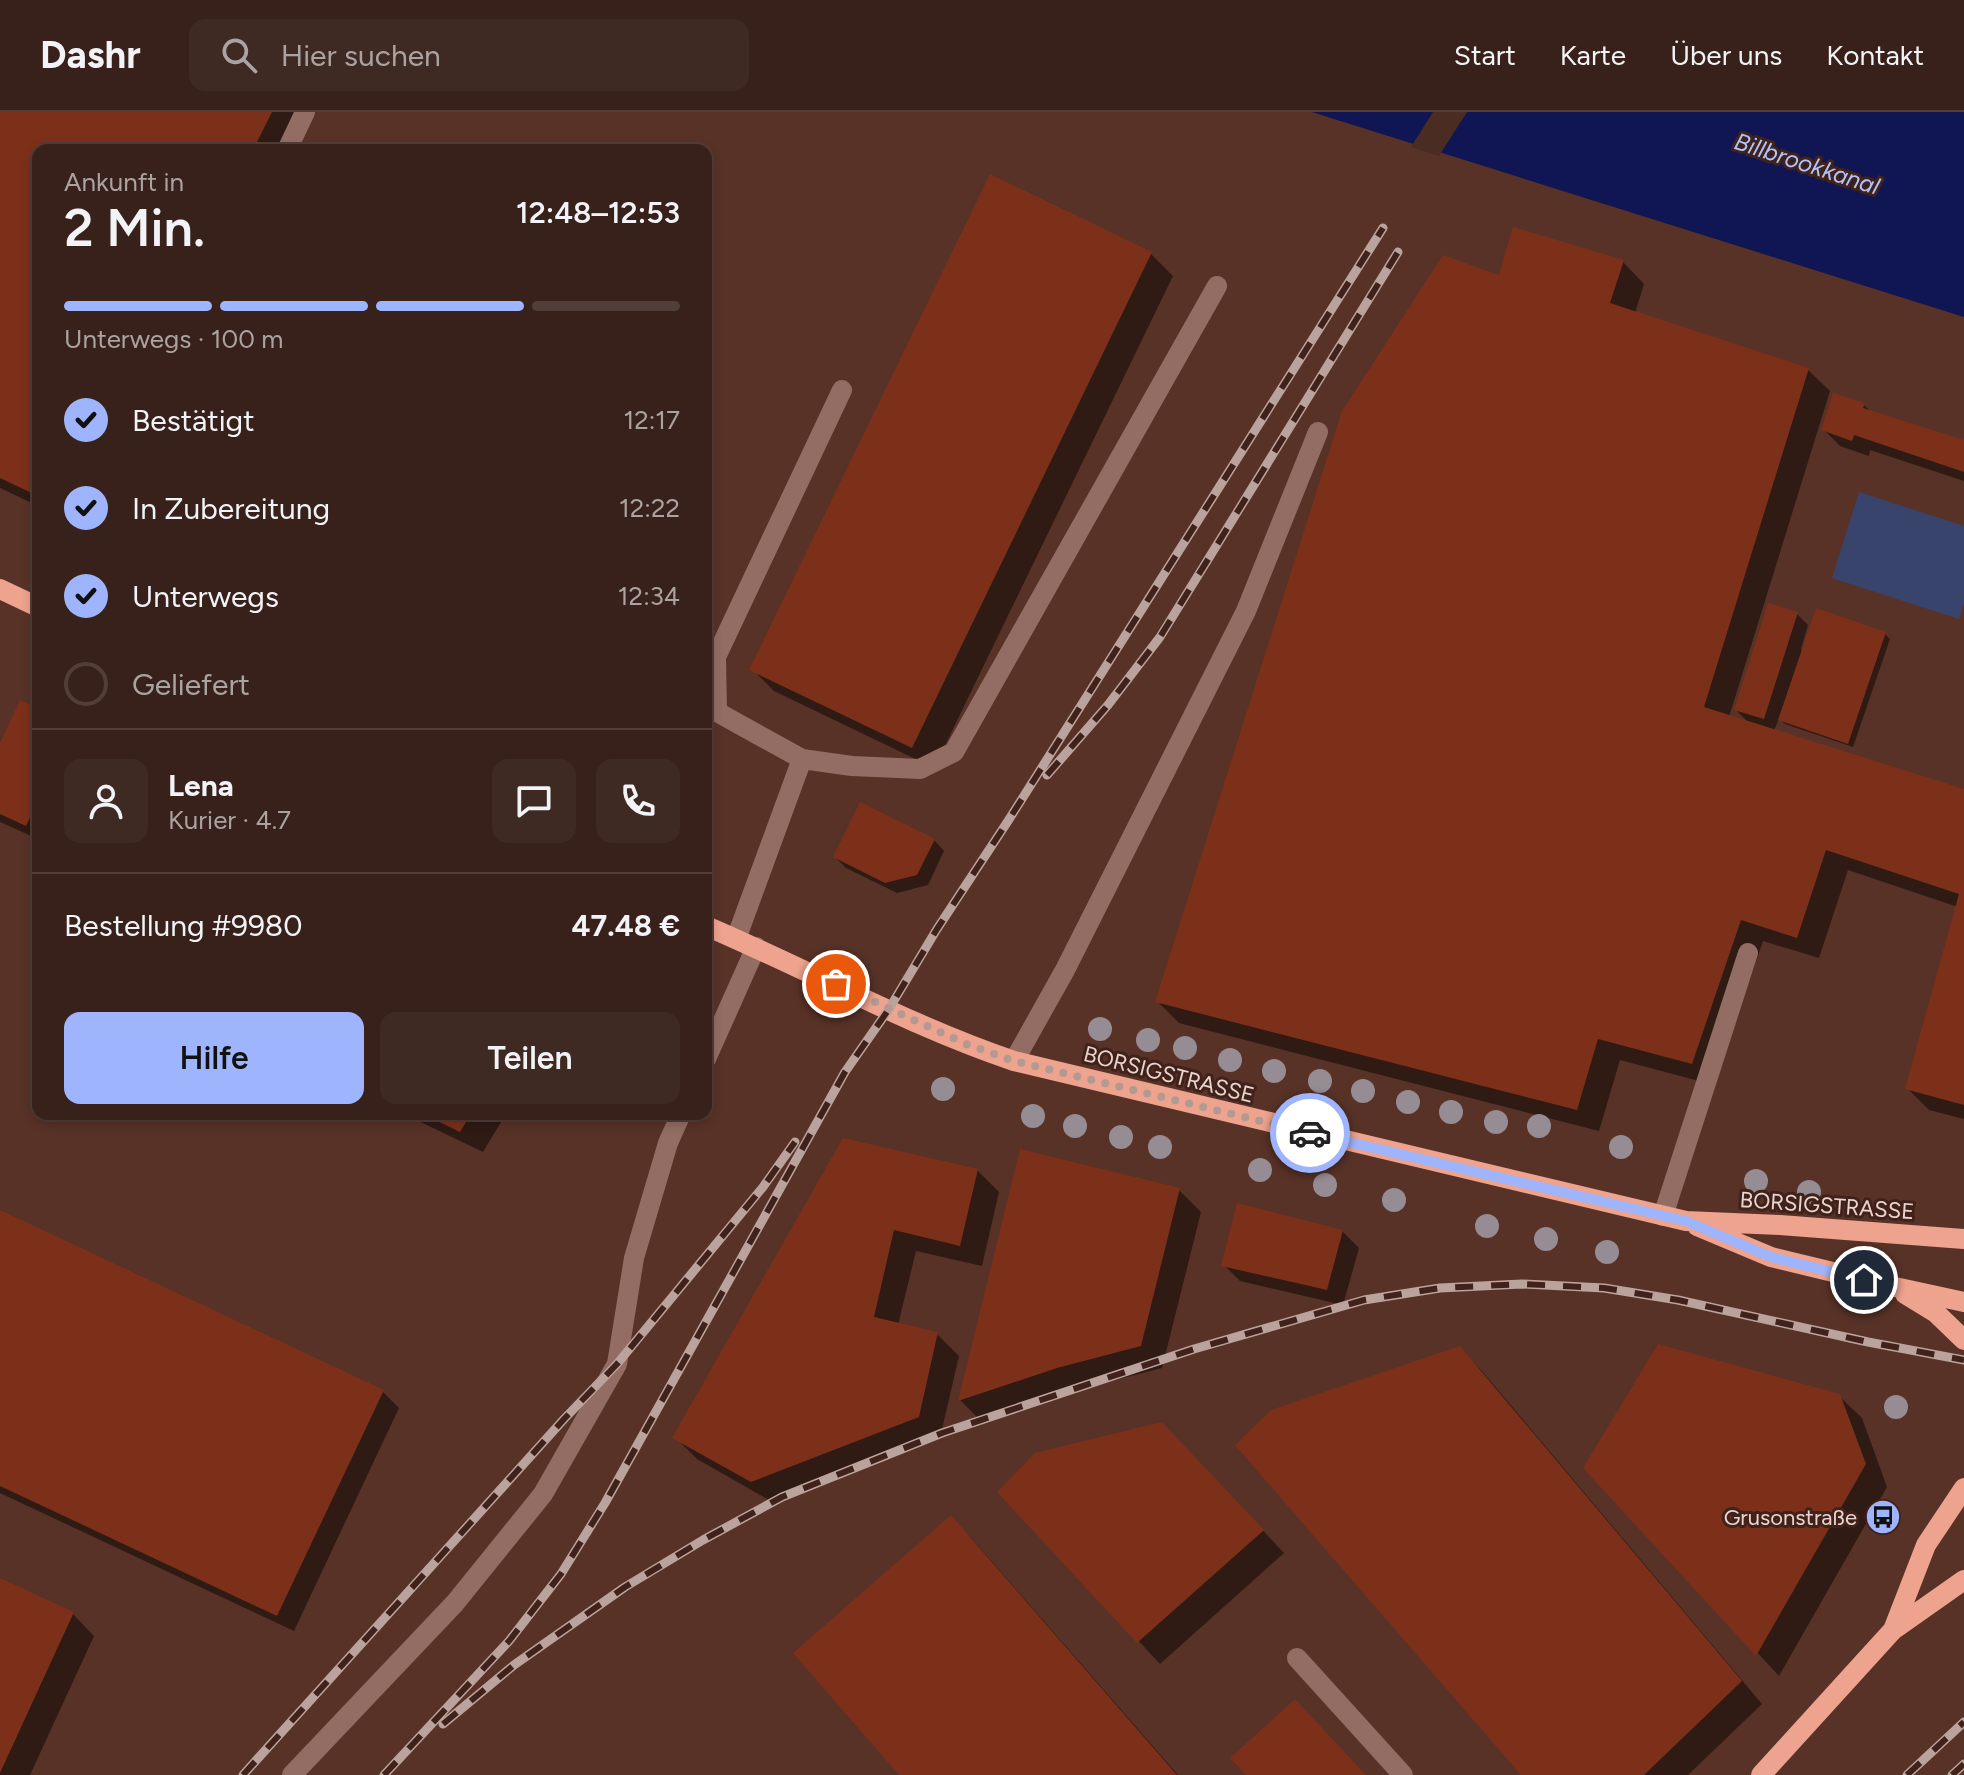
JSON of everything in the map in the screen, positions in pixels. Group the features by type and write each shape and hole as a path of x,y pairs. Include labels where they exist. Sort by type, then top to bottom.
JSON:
{"main road":[{"path":"0,589 32,604"},
{"name":"BORSIGSTRASSE","path":"712,929 966,1044 1014,1061 1686,1221 1964,1239"},
{"name":"BORSIGSTRASSE","path":"1686,1221 1771,1257 1964,1302"},
{"path":"1895,1287 1936,1313 1964,1340"},
{"path":"1893,1630 1926,1545 1964,1488"},
{"path":"1761,1775 1893,1630 1964,1580"}],"lane":[{"path":"290,144 305,112"},
{"path":"842,390 716,657 717,712 802,759 852,766 920,769 954,752 1217,286"},
{"path":"1014,1061 1065,970 1246,611 1318,432"},
{"path":"736,939 802,759"},
{"path":"712,1046 756,947"},
{"path":"1663,1216 1748,953"},
{"path":"292,1775 455,1603 543,1494 617,1364 634,1258 668,1143 678,1120"},
{"path":"1297,1658 1403,1775"}],"shaded area":[{"path":"0,112 1312,112 1964,317 1964,1775 0,1775"},
{"path":"1859,492 1964,526 1964,603 1959,619 1832,578"}],"water":[{"name":"Billbrookkanal","path":"1312,112 1964,112 1964,317"}],"pier":[{"path":"1433,112 1467,112 1439,156 1411,147"}],"building":[{"path":"0,112 272,112 256,144 32,144 32,493 0,478"},
{"path":"990,174 1152,252 912,748 749,670"},
{"path":"1513,227 1624,260 1610,303 1809,368 1704,707 1964,789 1964,1105 1905,1089 1959,894 1826,850 1797,938 1741,920 1692,1064 1598,1039 1577,1110 1155,1002 1342,411 1443,255 1499,275"},
{"path":"1833,393 1865,403 1863,408 1964,440 1964,472 1854,435 1852,441 1821,430"},
{"path":"1768,603 1798,612 1764,719 1734,710"},
{"path":"1816,608 1886,632 1848,744 1778,720"},
{"path":"20,700 32,705 32,814 26,826 0,814 0,743"},
{"path":"860,802 935,839 917,875 885,883 833,857"},
{"path":"435,1120 467,1120 460,1132"},
{"path":"843,1138 978,1169 960,1246 894,1230 874,1317 938,1332 919,1417 751,1482 672,1438"},
{"path":"1020,1149 1180,1188 1141,1346 1057,1368 958,1401"},
{"path":"1237,1203 1343,1230 1327,1290 1221,1266"},
{"path":"0,1210 384,1390 277,1616 0,1486"},
{"path":"1658,1344 1840,1394 1866,1464 1756,1656 1583,1468"},
{"path":"1460,1346 1742,1681 1644,1775 1521,1775 1235,1445 1271,1410"},
{"path":"1162,1422 1264,1530 1137,1643 997,1492 1035,1453"},
{"path":"951,1515 1177,1775 899,1775 793,1653"},
{"path":"0,1578 74,1612 0,1773"},
{"path":"1295,1699 1366,1775 1246,1775 1230,1758"}],"railway":[{"path":"384,1775 509,1641 561,1574 605,1503 845,1072 889,1009 1383,228"},
{"path":"1047,775 1108,705 1160,637 1398,252"},
{"path":"243,1775 617,1364 763,1187 795,1142"},
{"path":"443,1724 514,1665 625,1587 782,1497 942,1433 1194,1349 1364,1300 1440,1288 1522,1284 1604,1288 1678,1300 1964,1360"},
{"path":"1907,1775 1964,1722"},
{"path":"1952,1775 1964,1764"}],"way so far":[{"path":"836,984 966,1044 1014,1061 1310,1133"}],"place":[{"name":"Grusonstraße","path":"1883,1517"}],"route":[{"path":"1310,1133 1686,1221 1771,1257 1864,1280"}]}
